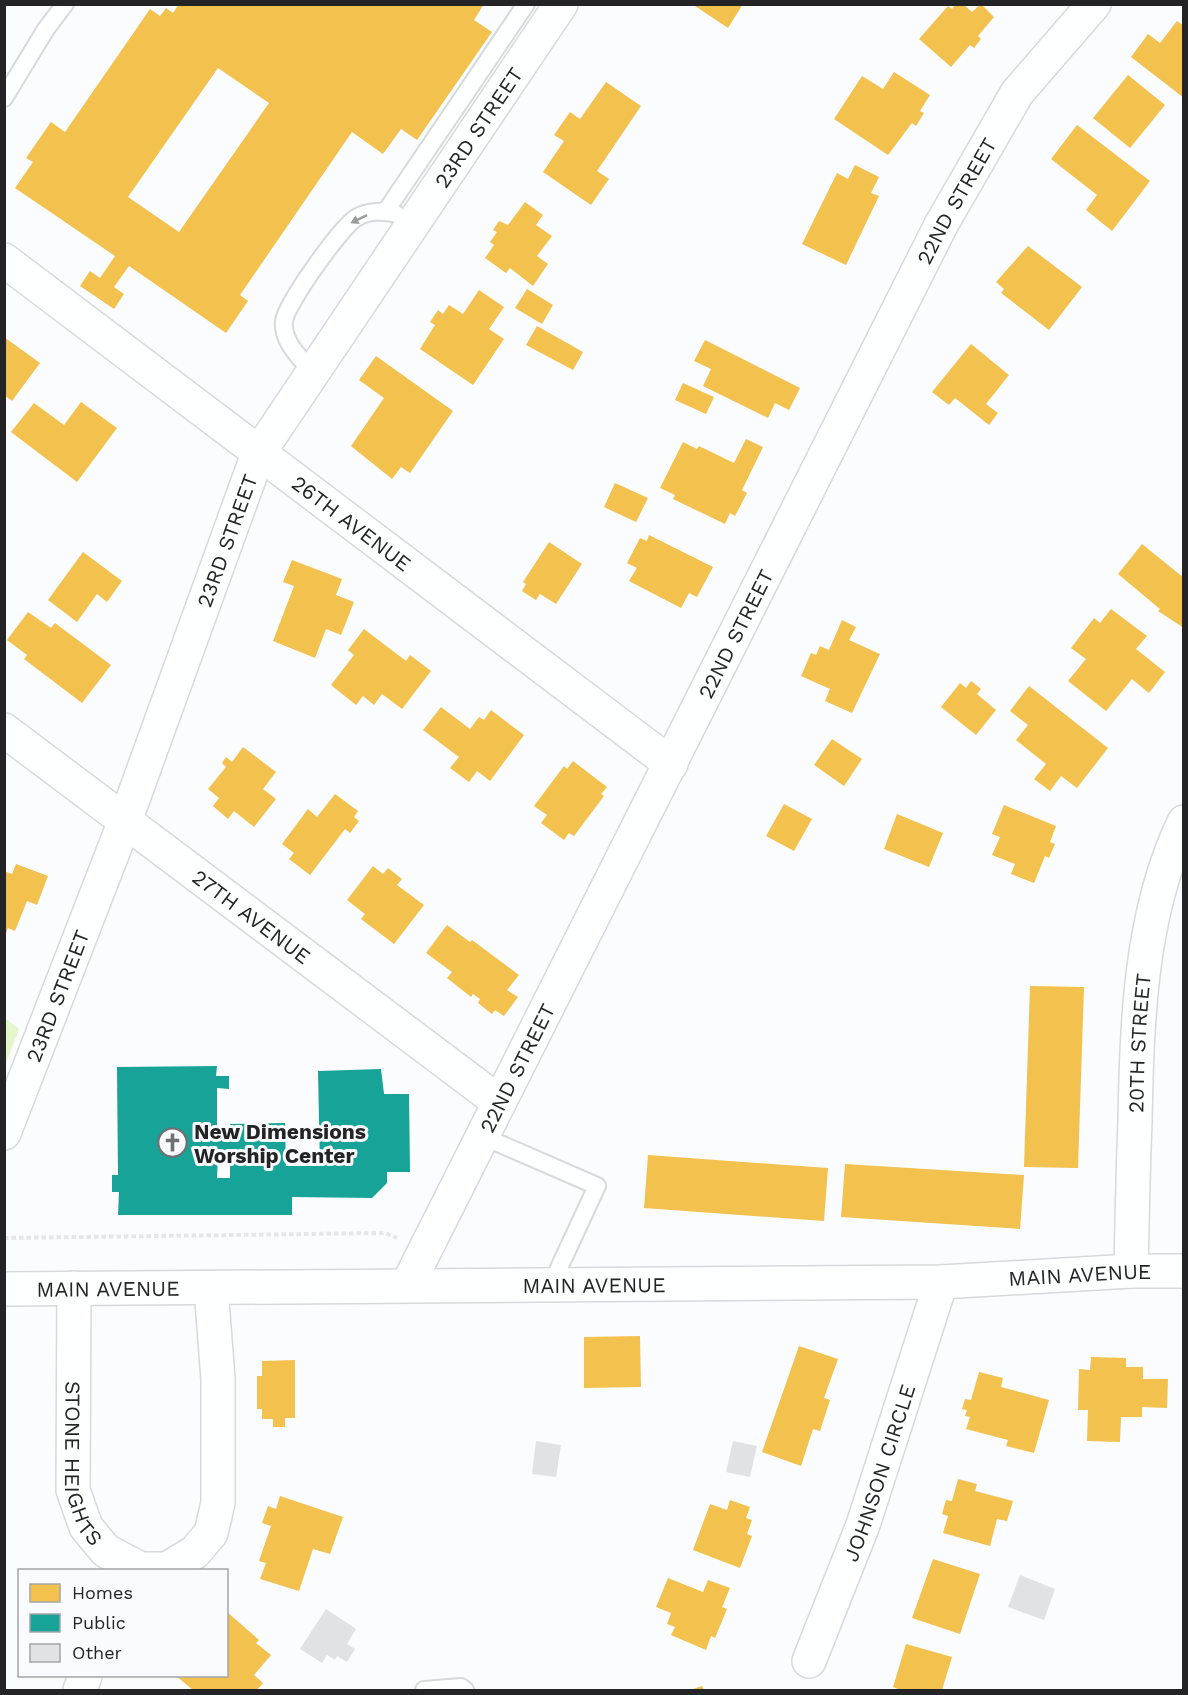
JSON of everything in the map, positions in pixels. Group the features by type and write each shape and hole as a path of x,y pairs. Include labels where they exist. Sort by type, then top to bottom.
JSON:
{"street":[{"name":"23RD STREET","path":"4,1133 125,821 258,453 312,372 400,215 561,4"},
{"name":"22ND STREET","path":"408,1284 941,225 1017,93 1094,4"},
{"name":"26TH AVENUE","path":"4,260 671,764"},
{"name":"27TH AVENUE","path":"4,730 499,1102"},
{"name":"20TH STREET","path":"1131,1271 1137,1024 1147,950 1161,887 1184,822"},
{"name":"MAIN AVENUE","path":"4,1289 408,1284 941,1282 1131,1271 1184,1271"},
{"name":"JOHNSON CIRCLE","path":"809,1661 863,1525 941,1282"},
{"name":"STONE HEIGHTS","path":"74,1288 73,1490 86,1527 106,1551 123,1565 141,1569 167,1569 195,1552 211,1533 218,1503 218,1379 211,1288"}],"lane":[{"path":"4,98 46,29 65,4"},
{"path":"312,372 286,339 284,321 289,305 345,228 357,216 400,215 526,4"},
{"path":"482,1136 597,1186 552,1283"},
{"path":"424,1690 461,1687 465,1690"}],"path":[{"path":"4,1238 385,1233 426,1247"}],"green space":[{"path":"5,1018 19,1029 5,1066"}],"building: Homes":[{"path":"179,4 484,4 474,20 492,32 417,140 401,129 383,154 352,132 240,295 248,301 226,333 129,266 114,287 124,294 114,309 80,286 90,271 100,278 115,256 15,188 33,162 26,158 51,122 65,132 150,9 160,16 166,8 173,13","holes":["218,68 269,103 179,232 128,197"]},
{"path":"692,4 743,4 728,28"},
{"path":"956,4 963,4 972,12 981,4 994,17 978,36 981,39 974,48 970,45 951,67 919,39 948,6 952,9"},
{"path":"1177,21 1184,26 1184,98 1131,57 1148,34 1160,43"},
{"path":"894,72 930,95 920,111 924,113 916,126 912,123 888,155 834,119 862,76 883,89"},
{"path":"1128,75 1165,105 1130,148 1093,118"},
{"path":"606,82 641,106 597,171 609,179 591,205 543,172 564,141 554,135 570,112 580,119"},
{"path":"1077,125 1150,181 1112,231 1086,210 1097,195 1051,159"},
{"path":"855,165 879,177 871,193 879,196 846,265 802,244 837,173 848,179"},
{"path":"525,202 543,215 536,225 552,236 537,256 548,264 533,286 510,268 506,273 485,258 494,245 490,242 497,232 493,230 499,221 508,225"},
{"path":"1028,246 1082,287 1049,330 1001,293 1004,289 996,282"},
{"path":"527,289 553,305 542,324 515,308"},
{"path":"479,290 504,307 489,329 504,339 473,385 420,349 435,325 430,322 438,310 443,314 449,305 463,314"},
{"path":"537,326 583,352 573,370 526,345"},
{"path":"4,337 40,363 12,401 4,395"},
{"path":"705,340 800,388 789,410 775,403 768,418 703,386 711,369 694,361"},
{"path":"971,344 1009,375 986,404 998,413 989,425 955,398 949,405 932,392"},
{"path":"376,356 453,411 410,473 401,467 392,479 351,446 384,398 359,380"},
{"path":"683,383 714,397 706,414 675,400"},
{"path":"81,402 117,428 77,482 11,432 34,403 64,425"},
{"path":"746,439 763,447 742,490 747,493 735,516 730,513 725,524 673,499 675,495 660,488 683,442 697,449 699,446 734,463"},
{"path":"615,483 648,498 636,522 604,507"},
{"path":"649,535 713,567 697,597 689,593 681,608 629,581 637,568 627,563 640,538 647,541"},
{"path":"549,542 582,564 556,604 540,594 536,600 522,591 526,584 523,582"},
{"path":"1142,544 1184,578 1184,628 1158,611 1160,609 1118,574"},
{"path":"83,552 122,581 107,602 97,594 77,622 48,600"},
{"path":"292,560 342,579 336,595 354,602 341,635 326,629 315,658 273,641 294,586 283,582"},
{"path":"1111,609 1147,636 1136,649 1165,672 1149,693 1132,679 1106,711 1068,681 1086,659 1071,648 1094,618 1100,623"},
{"path":"28,612 51,628 55,623 111,665 82,703 24,659 27,655 7,640"},
{"path":"842,620 856,627 849,640 880,654 852,713 825,701 830,689 801,676 811,653 816,655 820,646 829,650"},
{"path":"364,629 406,661 410,655 431,671 402,709 382,694 374,705 363,696 356,705 331,685 354,655 348,650"},
{"path":"971,681 981,689 977,694 996,710 976,735 941,707 960,683 966,688"},
{"path":"1029,686 1108,748 1077,788 1061,776 1050,791 1034,779 1046,764 1016,740 1028,725 1010,711"},
{"path":"441,707 470,729 479,717 484,720 491,710 524,735 490,781 477,771 469,782 450,768 459,757 423,730"},
{"path":"832,739 862,759 844,786 814,765"},
{"path":"243,747 276,772 263,789 276,799 254,827 234,811 228,819 213,806 219,798 208,789 226,767 222,763 226,757 232,762"},
{"path":"573,761 607,787 601,794 604,796 574,836 569,833 564,840 541,823 547,815 534,806 564,766 567,769"},
{"path":"335,794 358,811 354,817 359,821 350,833 345,829 310,875 289,859 294,853 282,844 308,809 317,817"},
{"path":"784,804 812,819 794,851 766,836"},
{"path":"1004,805 1056,826 1050,842 1055,844 1049,858 1045,856 1034,883 1011,874 1015,864 992,855 1000,837 992,834"},
{"path":"897,814 943,833 929,867 884,849"},
{"path":"16,864 48,876 37,905 27,901 15,931 8,928 5,936 4,871 12,874"},
{"path":"373,866 383,874 388,868 402,879 397,885 424,905 394,944 361,919 365,914 347,900"},
{"path":"447,925 470,942 472,940 519,975 507,990 518,997 504,1016 495,1010 492,1014 478,1003 480,999 473,994 471,997 447,978 452,972 426,953"},
{"path":"1030,986 1084,987 1078,1168 1024,1167"},
{"path":"648,1155 828,1168 824,1221 644,1208"},
{"path":"845,1164 1024,1175 1020,1229 841,1217"},
{"path":"640,1336 641,1387 584,1388 584,1337"},
{"path":"799,1346 838,1359 824,1398 830,1400 820,1431 813,1429 801,1466 762,1452"},
{"path":"1091,1357 1126,1358 1126,1367 1143,1367 1143,1379 1168,1379 1167,1408 1142,1407 1142,1417 1121,1417 1120,1442 1087,1441 1088,1410 1078,1410 1079,1369 1090,1370"},
{"path":"295,1360 295,1418 285,1418 285,1427 273,1427 273,1419 262,1419 262,1409 257,1409 257,1376 262,1376 262,1361"},
{"path":"979,1372 1003,1378 1001,1387 1049,1400 1034,1453 1006,1446 1008,1440 966,1429 970,1417 965,1416 967,1410 962,1409 965,1399 971,1400"},
{"path":"958,1479 977,1484 975,1491 1013,1501 1007,1521 997,1519 990,1546 943,1533 948,1516 942,1514 946,1500 952,1501"},
{"path":"280,1496 343,1517 330,1554 313,1549 299,1591 260,1579 266,1563 259,1561 271,1526 262,1523 268,1506 276,1509"},
{"path":"730,1500 750,1507 746,1518 752,1520 747,1534 752,1536 740,1568 693,1550 710,1504 727,1510"},
{"path":"933,1559 980,1574 960,1634 912,1618"},
{"path":"668,1578 703,1592 708,1580 730,1588 722,1607 727,1609 715,1638 711,1636 706,1650 671,1635 675,1627 667,1624 671,1613 656,1607"},
{"path":"228,1613 259,1640 256,1643 271,1655 254,1675 263,1683 257,1690 193,1690 177,1677 228,1677"},
{"path":"906,1644 952,1657 942,1690 901,1690 893,1687"},
{"path":"702,1686 704,1690 690,1690"}],"building: Public":[{"name":"New Dimensions Worship Center","path":"217,1066 216,1076 229,1076 229,1089 217,1088 217,1130 230,1130 230,1124 285,1123 286,1166 320,1166 318,1071 381,1069 384,1094 409,1094 410,1172 387,1172 387,1183 372,1198 292,1197 292,1215 118,1215 119,1192 112,1192 112,1175 118,1175 117,1067","holes":["218,1156 230,1156 230,1178 217,1178"]}],"building: Other":[{"path":"536,1441 561,1445 556,1477 532,1474"},
{"path":"733,1441 757,1446 750,1477 726,1472"},
{"path":"1020,1575 1055,1589 1044,1620 1008,1607"},
{"path":"326,1609 356,1629 347,1644 355,1649 347,1662 337,1656 335,1660 327,1655 322,1663 300,1649"}],"place":[{"name":"New Dimensions Worship Center","path":"173,1143"}]}
